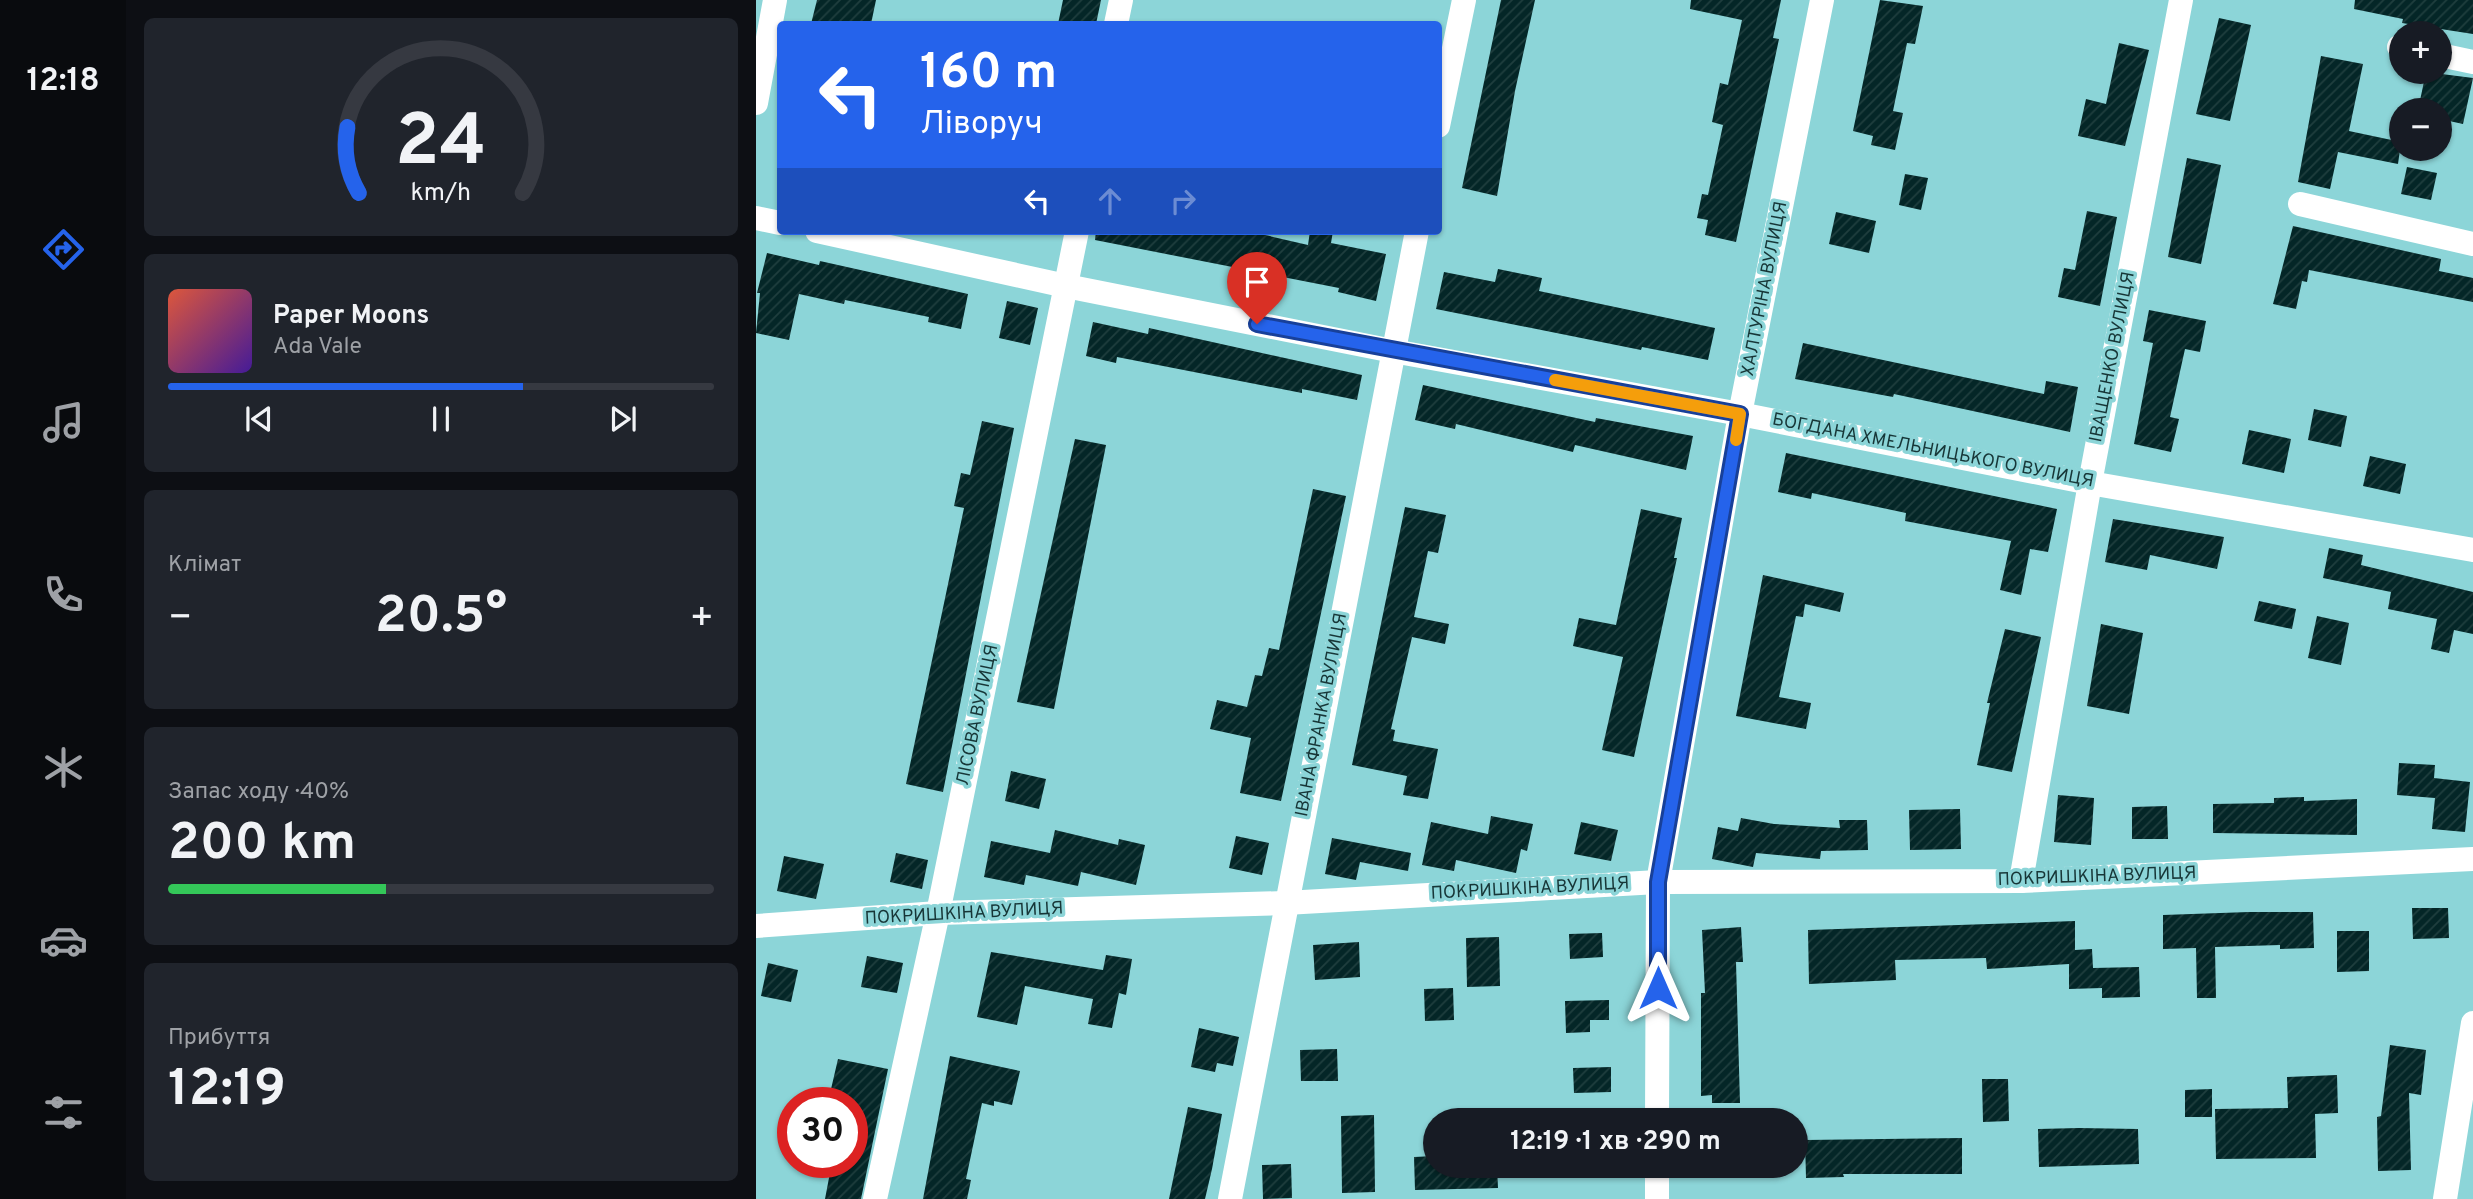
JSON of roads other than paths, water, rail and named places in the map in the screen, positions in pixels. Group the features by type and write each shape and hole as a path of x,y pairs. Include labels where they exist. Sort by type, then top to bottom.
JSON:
{"street":[{"path":"756,103 775,0"},
{"path":"1117,21 1121,0"},
{"path":"1442,107 1464,0"},
{"name":"ХАЛТУРІНА ВУЛИЦЯ","path":"1657,1108 1658,882 1740,414 1822,0"},
{"name":"ІВАЩЕНКО ВУЛИЦЯ","path":"2021,881 2090,483 2181,0"},
{"path":"2452,58 2473,62"},
{"path":"2300,204 2473,244"},
{"path":"756,218 777,222"},
{"name":"БОГДАНА ХМЕЛЬНИЦЬКОГО ВУЛИЦЯ","path":"835,235 1066,286 1393,351 1740,414 2090,483 2473,550"},
{"name":"ЛІСОВА ВУЛИЦЯ","path":"875,1199 938,913 1076,235"},
{"name":"ІВАНА ФРАНКА ВУЛИЦЯ","path":"1230,1199 1285,903 1416,235"},
{"name":"ПОКРИШКІНА ВУЛИЦЯ","path":"756,926 938,913 1285,903 1658,882 2021,881 2473,859"},
{"path":"2445,1199 2473,1023"},
{"path":"1657,1178 1657,1199"}]}
